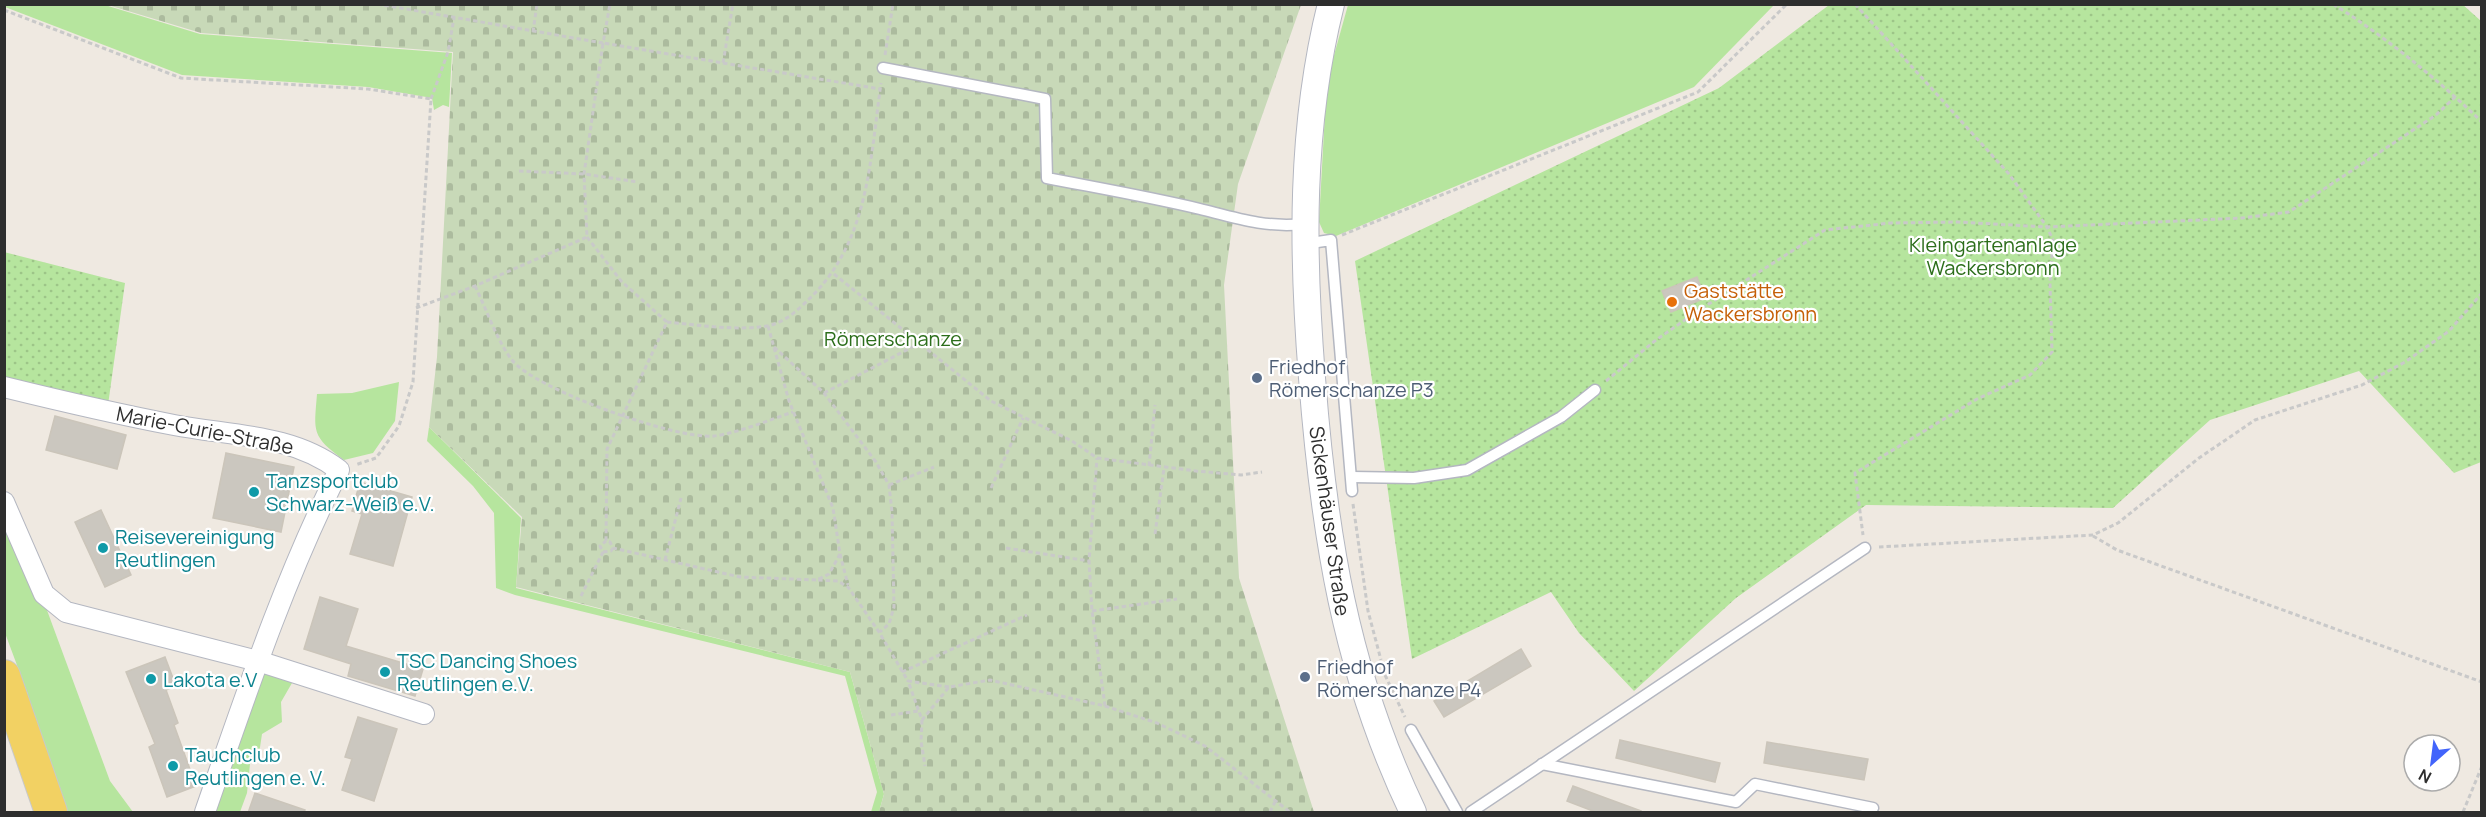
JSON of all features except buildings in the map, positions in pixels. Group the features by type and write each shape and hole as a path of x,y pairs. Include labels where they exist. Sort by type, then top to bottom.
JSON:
{"main road":[{"path":"4,676 51,813"}],"street":[{"name":"Sickenhäuser Straße","path":"1331,4 1311,111 1303,234 1316,432 1338,591 1370,708 1413,813"},
{"name":"Marie-Curie-Straße","path":"4,387 109,413 286,443 319,454 339,470"},
{"path":"205,813 258,661 319,509 339,470"},
{"path":"4,502 44,594 66,612 258,661 424,714"}],"lane":[{"path":"884,68 1045,99 1047,178 1200,209 1249,223 1283,226 1303,234 1331,240 1352,491"},
{"path":"1352,477 1414,478 1467,470 1561,417 1595,390"},
{"path":"1471,813 1864,548"},
{"path":"1411,730 1457,813"},
{"path":"1542,764 1736,802 1755,784 1873,808"}],"path":[{"path":"376,4 880,89"},
{"path":"533,32 537,4"},
{"path":"610,4 584,174 587,237 622,282 667,322 724,327 768,326 784,320 802,306 834,274 854,236 863,201 893,4"},
{"path":"723,63 733,4"},
{"path":"1779,4 1782,9"},
{"path":"1331,240 1698,92 1787,4"},
{"path":"1855,4 2009,174 2047,227 2053,240 2050,284 2052,352 2030,375 1977,399 1855,473 1864,548 2093,535 2118,523 2199,458 2255,420 2362,385 2405,362 2449,331 2481,293"},
{"path":"2333,4 2367,25 2455,97 2481,122"},
{"path":"4,10 181,78 368,89 431,99"},
{"path":"339,470 376,458 399,426 413,382 431,99 448,52 454,18"},
{"path":"1595,390 1656,340 1825,230 1891,223 1958,222 2047,227 2242,218 2289,212 2436,115 2455,97"},
{"path":"519,171 584,174 638,182"},
{"path":"416,308 475,286 587,237"},
{"path":"834,274 922,342 991,401 1072,441 1098,458 1164,468 1241,475 1262,472"},
{"path":"475,286 512,361 548,384 622,417 685,433 714,436 793,412"},
{"path":"603,552 600,546 606,541 607,449 667,322"},
{"path":"768,326 793,412 833,508 848,587 879,632 908,681 922,720 921,741 925,766"},
{"path":"824,393 922,342"},
{"path":"773,345 824,393 876,462 888,485 892,512 894,607 889,624 879,632"},
{"path":"1149,466 1155,405"},
{"path":"992,488 1023,418"},
{"path":"1098,458 1089,561 1092,611 1105,706"},
{"path":"888,485 934,467"},
{"path":"1155,534 1164,468"},
{"path":"1352,491 1365,591 1381,663"},
{"path":"665,560 681,498"},
{"path":"2093,535 2117,550 2481,682"},
{"path":"606,541 610,542 613,548"},
{"path":"603,552 613,548 740,577 838,581 848,587"},
{"path":"1006,548 1089,561"},
{"path":"581,596 603,552"},
{"path":"817,580 829,574 840,554"},
{"path":"1092,611 1177,598"},
{"path":"902,672 1027,615"},
{"path":"1384,673 1411,730"},
{"path":"908,681 949,687 990,680 1105,706 1157,723 1205,746 1290,813"},
{"path":"922,720 949,687"},
{"path":"891,715 918,711"},
{"path":"2463,813 2481,766"},
{"path":"1270,813 1275,802"}],"green space":[{"name":"Kleingartenanlage Wackersbronn","path":"2462,4 2481,21 2481,462 2454,473 2359,371 2210,420 2113,508 1866,505 1736,598 1634,691 1579,633 1551,592 1412,659 1355,261 1719,88 1829,5"},
{"path":"4,5 105,5 200,34 452,53 449,107 443,105 434,110 432,98 368,87 182,75"},
{"name":"Römerschanze","path":"108,5 1301,5 1238,184 1224,285 1239,578 1314,812 879,812 884,794 850,672 516,587 522,517 429,427 437,357 453,52 201,33"},
{"path":"1348,5 1774,5 1694,87 1336,236 1324,233 1319,222 1325,113 1331,66"},
{"path":"4,252 125,283 108,405 5,380"},
{"path":"399,382 395,421 373,453 344,460 320,439 315,417 317,394 352,393"},
{"path":"429,427 521,518 516,588 850,672 884,794 879,812 871,812 877,792 845,676 515,595 496,588 494,513 473,486 427,441"},
{"path":"4,507 41,594 110,781 133,812 62,812 27,692 5,633"},
{"path":"260,667 287,676 292,683 281,702 282,722 262,734 259,754 250,764 247,793 240,812 212,812"}],"place":[{"name":"Gaststätte Wackersbronn","path":"1672,302"},
{"name":"Friedhof Römerschanze P3","path":"1257,378"},
{"name":"Tanzsportclub Schwarz-Weiß e.V.","path":"254,492"},
{"name":"Reisevereinigung Reutlingen","path":"103,548"},
{"name":"TSC Dancing Shoes Reutlingen e.V.","path":"385,672"},
{"name":"Friedhof Römerschanze P4","path":"1305,677"},
{"name":"Lakota e.V","path":"151,679"},
{"name":"Tauchclub Reutlingen e. V.","path":"173,766"}]}
